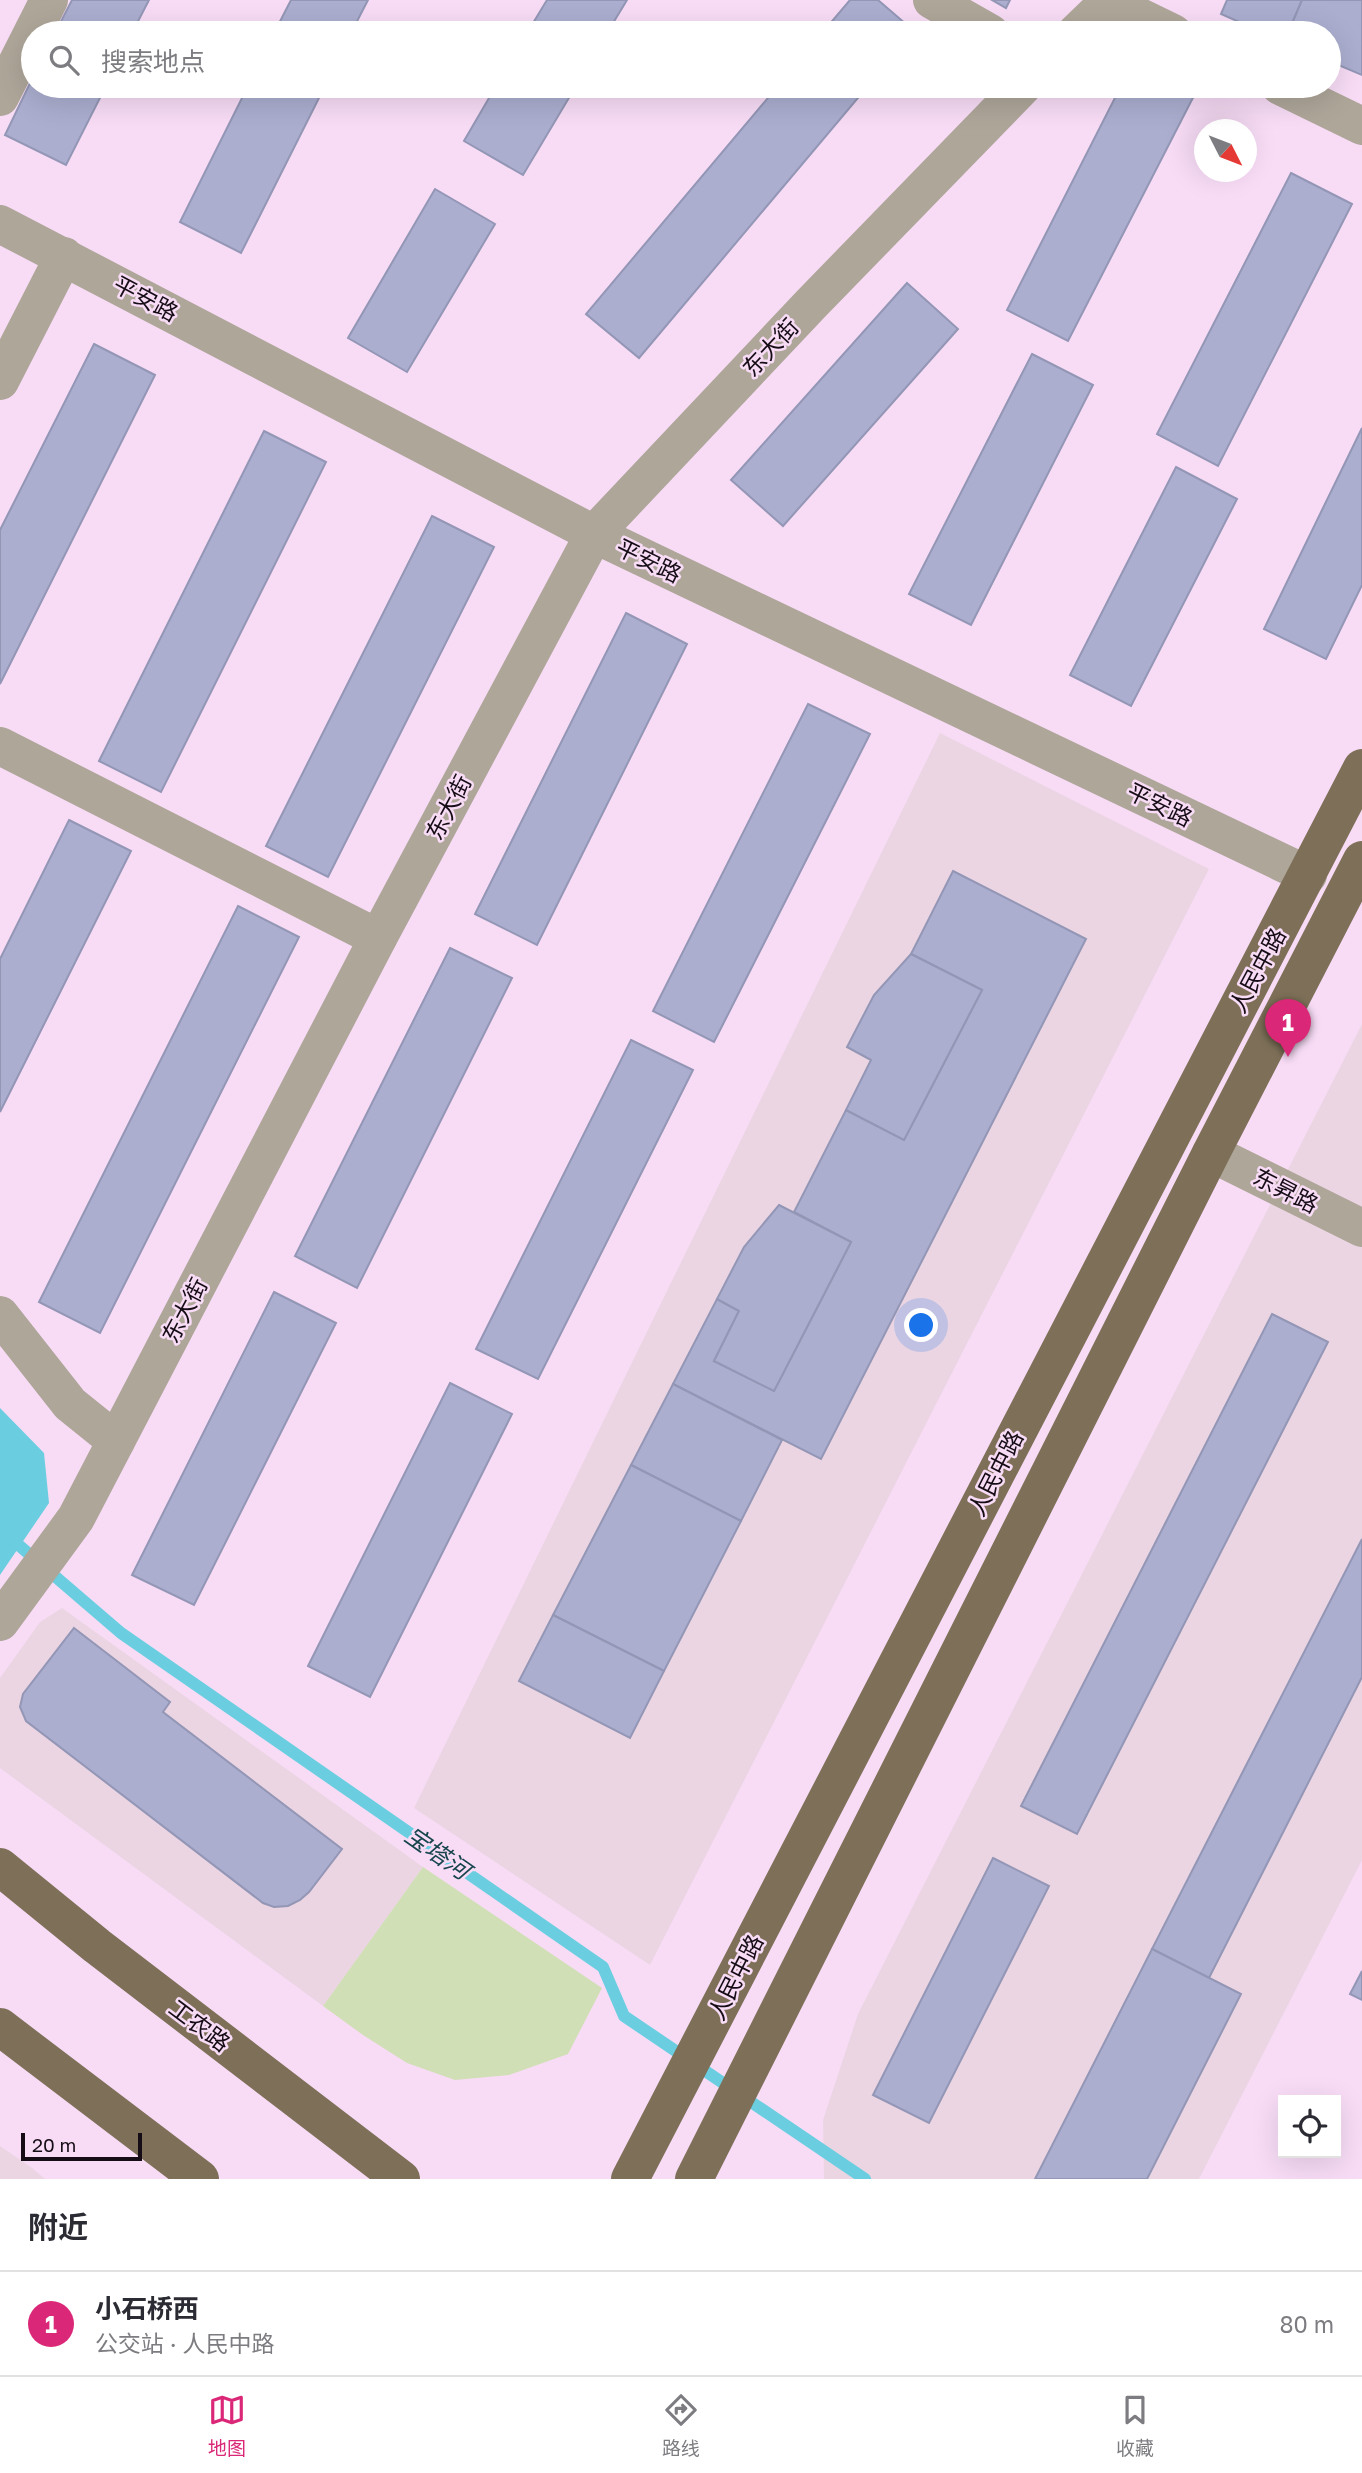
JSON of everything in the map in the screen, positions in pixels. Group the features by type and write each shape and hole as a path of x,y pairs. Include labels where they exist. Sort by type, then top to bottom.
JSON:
{"main road":[{"name":"人民中路","path":"630,2179 1362,768"},
{"name":"人民中路","path":"694,2179 1211,1153 1362,860"},
{"name":"工农路","path":"0,1867 97,1946 401,2179"},
{"path":"0,2027 200,2179"}],"street":[{"path":"38,21 48,0"},
{"path":"932,0 969,21"},
{"path":"1088,21 1109,1 1149,21"},
{"path":"0,97 21,55"},
{"name":"东大街","path":"0,1622 76,1518 378,938 594,534 811,304 1011,98"},
{"path":"1305,98 1362,126"},
{"name":"平安路","path":"0,224 594,534 1308,875"},
{"path":"0,381 64,256"},
{"path":"0,747 378,938"},
{"name":"东昇路","path":"1211,1153 1362,1228"},
{"path":"0,1315 70,1404 116,1441"}],"shaded area":[{"path":"940,733 1209,869 650,1965 414,1808"},
{"path":"1362,1024 1362,1860 1199,2179 824,2179 823,2120 858,2014"},
{"path":"62,1608 423,1867 323,2006 0,1768 0,1678 40,1622"},
{"path":"0,2146 32,2168 45,2179 0,2179"}],"green space":[{"path":"423,1867 602,1988 568,2054 509,2075 455,2080 407,2063 323,2006"}],"water":[{"path":"0,1408 44,1453 49,1503 0,1575"}],"building":[{"path":"72,0 149,0 138,21 61,21"},
{"path":"291,0 368,0 357,21 280,21"},
{"path":"547,0 627,0 614,21 534,21"},
{"path":"850,0 878,0 902,21 832,21"},
{"path":"992,0 1010,0 1006,8"},
{"path":"1227,0 1302,0 1293,21 1237,21 1221,14"},
{"path":"1302,0 1362,0 1362,75 1341,66 1341,21 1293,21"},
{"path":"23,98 100,98 66,165 5,135"},
{"path":"242,98 319,98 241,253 180,222"},
{"path":"489,98 569,98 523,175 464,141"},
{"path":"768,98 858,98 639,358 586,314"},
{"path":"1115,98 1193,98 1068,341 1007,310"},
{"path":"1291,173 1352,204 1218,466 1157,434"},
{"path":"435,189 495,224 407,372 348,338"},
{"path":"907,283 958,329 783,526 731,480"},
{"path":"94,344 155,375 0,684 0,530"},
{"path":"1032,354 1093,385 971,625 909,594"},
{"path":"1362,428 1362,585 1326,659 1264,629"},
{"path":"264,431 326,462 161,792 99,761"},
{"path":"1176,467 1237,499 1131,706 1070,675"},
{"path":"432,516 494,547 328,877 266,846"},
{"path":"626,613 687,644 537,945 475,914"},
{"path":"808,704 870,734 714,1042 653,1011"},
{"path":"69,820 131,851 0,1112 0,959"},
{"path":"953,871 1086,939 821,1459 673,1384 717,1299 739,1311 714,1361 774,1391 851,1242 794,1212 846,1110 904,1140 982,990 911,954"},
{"path":"238,906 299,937 100,1333 39,1302"},
{"path":"450,948 512,978 357,1288 295,1256"},
{"path":"911,954 982,990 904,1140 846,1110 871,1060 847,1047 874,995"},
{"path":"631,1040 693,1070 538,1379 476,1349"},
{"path":"779,1205 851,1242 774,1391 714,1361 739,1311 717,1299 744,1247"},
{"path":"274,1292 336,1323 194,1605 132,1575"},
{"path":"1272,1314 1328,1342 1077,1834 1021,1806"},
{"path":"450,1383 512,1414 370,1697 308,1666"},
{"path":"673,1384 782,1440 741,1521 631,1465"},
{"path":"631,1465 741,1521 664,1671 553,1615"},
{"path":"1362,1539 1362,1677 1209,1978 1152,1949"},
{"path":"553,1615 664,1671 630,1738 519,1681"},
{"path":"74,1628 170,1702 163,1712 342,1849 300,1900 288,1906 274,1907 263,1903 26,1721 20,1707 23,1694"},
{"path":"993,1858 1049,1886 929,2123 873,2095"},
{"path":"1152,1949 1241,1994 1147,2179 1035,2179"},
{"path":"1362,1971 1362,2000 1350,1994"}],"waterway":[{"name":"宝塔河","path":"0,1529 121,1633 603,1967 624,2016 865,2179"}],"place":[{"name":"小石桥西","path":"1288,1057"}]}
